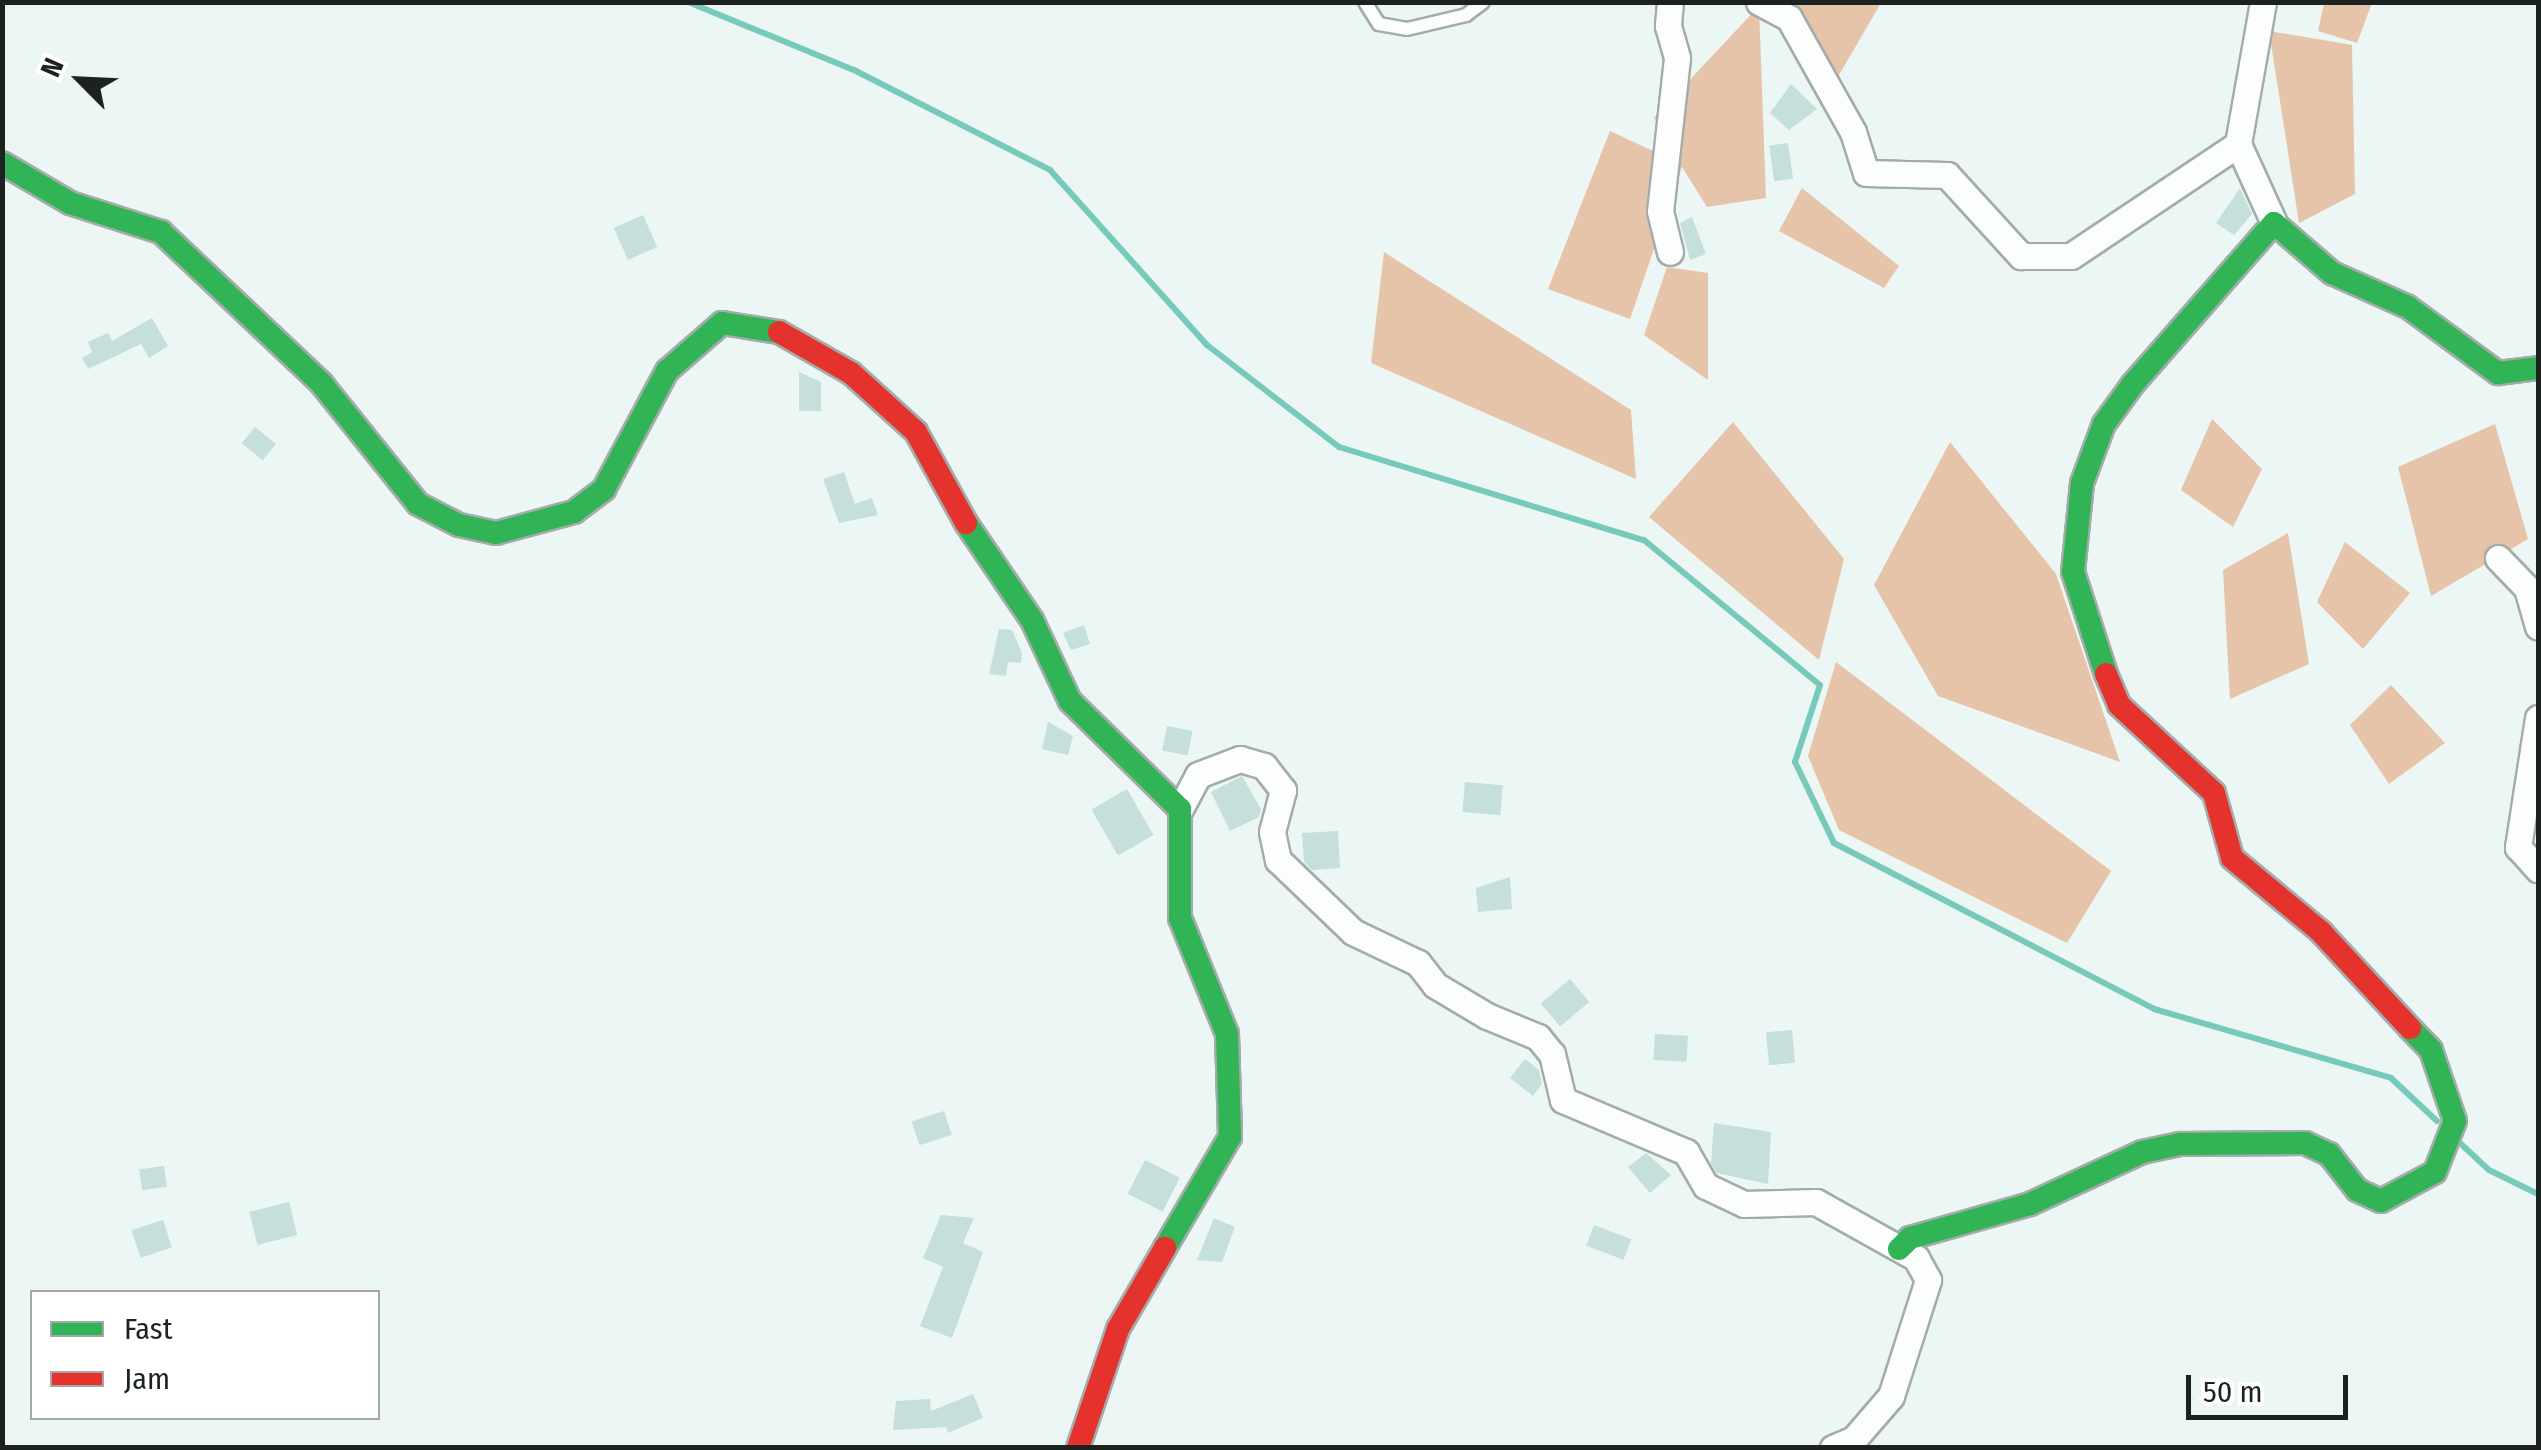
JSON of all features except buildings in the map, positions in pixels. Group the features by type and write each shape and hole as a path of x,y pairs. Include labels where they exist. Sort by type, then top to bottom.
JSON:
{"street":[{"path":"1670,2 1668,26 1677,58 1660,211 1670,252"},
{"path":"1759,2 1789,18 1853,132 1866,173 1948,176 2021,256 2071,256 2238,144"},
{"path":"2263,2 2238,144 2274,223 2332,273 2408,308 2498,373 2538,368"},
{"path":"2,163 70,203 161,232 320,383 418,504 496,533 574,512 604,489 667,370 722,323 766,325 851,373 916,432 981,550 1032,620 1070,701 1180,809"},
{"path":"1898,1248 1910,1238 2030,1204 2142,1152 2180,1144 2305,1143 2329,1154 2357,1190 2381,1201 2427,1178 2446,1148 2455,1121 2432,1050 2321,932 2232,858 2214,793 2119,706 2084,622 2073,572 2082,484 2104,424 2274,223"},
{"path":"2498,558 2528,588 2537,617"},
{"path":"2538,718 2518,847 2538,870"},
{"path":"1078,1448 1118,1328 1230,1137 1227,1034 1180,918 1180,809 1198,775 1240,759 1264,766 1283,790 1272,832 1278,860 1353,932 1418,963 1435,985 1487,1016 1538,1037 1552,1054 1563,1100 1686,1152 1706,1186 1744,1204 1816,1202 1916,1258 1928,1280 1891,1396 1854,1439 1833,1448"}],"lane":[{"path":"1365,2 1379,24 1407,29 1466,16 1482,2"}],"shaded area":[{"path":"1787,3 1881,3 1836,80"},
{"path":"2324,3 2372,3 2357,43 2318,31"},
{"path":"1759,6 1766,198 1707,207 1682,167 1630,319 1548,289 1610,131 1681,164 1654,118"},
{"path":"2269,31 2352,45 2355,194 2299,223"},
{"path":"1802,188 1899,266 1884,288 1779,231"},
{"path":"1384,252 1631,410 1636,479 1371,363"},
{"path":"1667,267 1708,273 1708,380 1644,335"},
{"path":"2212,419 2262,469 2233,527 2181,490"},
{"path":"1733,422 1844,559 1819,660 1649,517"},
{"path":"2495,424 2528,539 2431,596 2398,467"},
{"path":"1950,442 2056,574 2120,762 1938,696 1874,585"},
{"path":"2288,533 2309,664 2230,699 2223,570"},
{"path":"2345,542 2410,593 2363,649 2317,602"},
{"path":"1836,662 2111,871 2067,943 1839,830 1808,756"},
{"path":"2391,685 2445,743 2389,784 2350,725"}],"waterway":[{"path":"688,2 854,70 1050,170 1207,345 1339,447 1644,540 1820,685 1795,762 1834,843 2154,1009 2391,1078 2437,1121"},
{"path":"2461,1144 2489,1170 2538,1194"}],"traffic: fast":[{"path":"2,163 70,203 161,232 321,383 418,504 459,525 496,533 574,512 604,489 667,371 722,323 779,332"},
{"path":"2106,674 2073,572 2082,483 2104,424 2133,384 2274,223 2332,273 2408,307 2498,373 2538,368"},
{"path":"966,523 1032,620 1070,701 1180,809 1180,918 1227,1034 1230,1137 1165,1248"},
{"path":"1899,1249 1910,1238 2030,1204 2142,1152 2180,1144 2305,1143 2329,1154 2357,1190 2381,1201 2435,1172 2455,1121 2431,1050 2410,1028"}],"traffic: jam":[{"path":"779,332 851,373 916,432 966,523"},
{"path":"2106,674 2119,705 2214,793 2232,858 2321,932 2410,1028"},
{"path":"1078,1448 1118,1329 1165,1248"}]}
